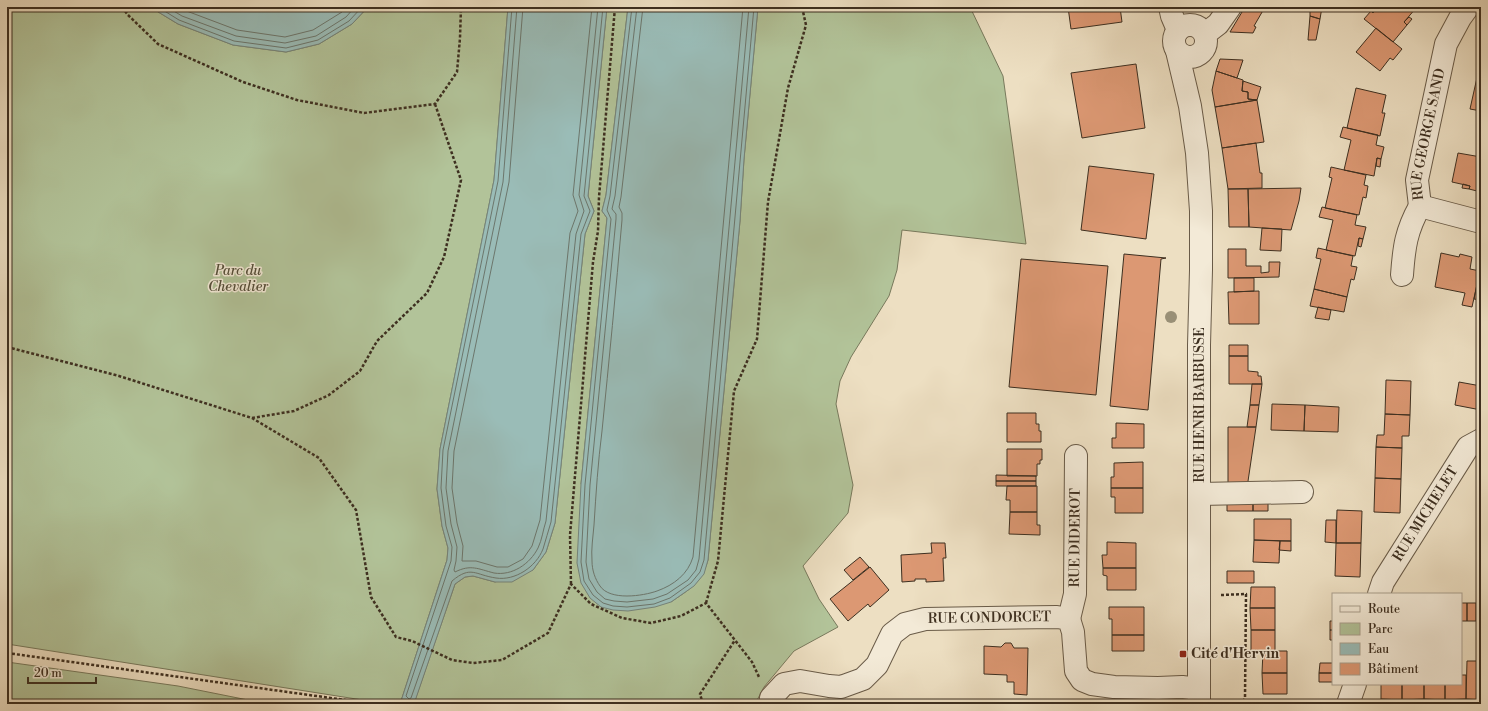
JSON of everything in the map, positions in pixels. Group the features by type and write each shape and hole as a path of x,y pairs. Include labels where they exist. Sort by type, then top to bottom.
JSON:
{"street":[{"path":"1170,7 1178,30"},
{"path":"1203,44 1202,30 1193,25 1187,25 1178,30 1173,40 1177,51 1181,55 1191,57 1203,44 1230,7"},
{"name":"RUE GEORGE SAND","path":"1468,7 1460,18 1446,44 1416,180 1420,206 1481,222"},
{"name":"RUE HENRI BARBUSSE","path":"1190,106 1195,70 1203,44"},
{"name":"RUE HENRI BARBUSSE","path":"1177,51 1190,106 1197,153 1201,211 1199,346 1199,696"},
{"path":"1402,275 1404,248 1411,222 1420,206"},
{"name":"RUE MICHELET","path":"1379,593 1384,582 1468,447 1481,440"},
{"name":"RUE DIDEROT","path":"1069,619 1075,594 1076,456"},
{"path":"1200,494 1302,492"},
{"name":"RUE CONDORCET","path":"770,701 784,684 800,680 841,687 863,679 877,666 892,634 905,624 925,619 1057,617 1069,619 1073,632 1076,671 1082,680 1092,684 1114,687 1182,687 1199,696"},
{"path":"1348,704 1355,685"}],"path":[{"path":"122,7 128,15 158,44 243,82 297,100 364,113 435,104 457,72 461,7"},
{"path":"7,347 119,376 252,418 319,458 356,510 371,597 396,637 412,641 452,660 473,663 502,660 548,632 571,584 570,535 593,262 598,231 615,7"},
{"path":"571,584 592,604 622,618 651,624 681,616 706,602 718,561 734,391 757,339 768,202 788,88 806,25 802,7"},
{"path":"252,418 294,411 329,395 360,371 377,341 427,293 444,257 460,180 435,104"},
{"path":"1225,595 1246,594 1245,698 1242,704"},
{"path":"706,602 752,662 770,701"},
{"path":"703,704 700,694 735,640"},
{"path":"7,653 374,704"}],"green space":[{"name":"Parc du Chevalier","path":"7,7 150,7 178,24 233,45 286,52 319,44 352,24 368,7 508,7 494,180 440,449 437,489 442,526 448,548 447,560 401,701 414,703 455,584 465,577 473,576 495,582 533,570 546,552 555,523 585,234 594,211 588,196 607,7 628,7 606,195 602,211 607,218 581,484 671,602 694,585 702,575 708,560 740,221 744,159 758,7 970,7 1003,76 1026,244 902,230 897,270 889,296 851,357 840,381 836,404 853,485 848,513 803,566 819,599 838,627 794,651 764,687 755,704 388,704 7,644"},
{"path":"7,662 178,686 268,704 7,704"}],"water":[{"path":"150,7 368,7 352,24 319,44 286,52 233,45 178,24"},
{"path":"508,7 607,7 588,196 594,211 585,234 555,523 546,552 533,570 512,582 495,582 473,576 465,577 455,584 414,704 401,701 447,560 448,548 442,526 437,489 440,449 494,180"},
{"path":"628,7 758,7 744,159 740,221 708,560 704,574 694,586 671,602 655,607 628,611 613,610 601,607 590,598 581,583 577,563 581,484 607,218 602,211 606,195"}],"building":[{"path":"1068,7 1120,7 1122,22 1071,29"},
{"path":"1245,7 1265,7 1254,26 1256,27 1253,33 1230,32"},
{"path":"1310,7 1322,7 1320,19 1310,16"},
{"path":"1378,7 1416,8 1404,22 1407,25 1393,42 1364,19 1371,11 1373,13"},
{"path":"1310,16 1320,19 1316,40 1308,40"},
{"path":"1409,17 1412,19 1407,25 1404,22"},
{"path":"1376,28 1402,49 1393,60 1390,58 1380,71 1356,52"},
{"path":"1220,59 1243,60 1237,78 1216,71"},
{"path":"1481,62 1481,83 1476,82"},
{"path":"1136,64 1145,128 1082,138 1071,73"},
{"path":"1216,71 1243,80 1242,91 1248,92 1248,99 1257,100 1215,107 1212,90"},
{"path":"1243,81 1261,87 1257,100 1248,99 1248,92 1242,91"},
{"path":"1476,82 1481,83 1481,111 1470,109"},
{"path":"1356,88 1386,95 1382,113 1385,113 1380,136 1347,128"},
{"path":"1257,100 1264,142 1222,148 1215,107"},
{"path":"1343,127 1378,135 1376,145 1384,147 1381,159 1377,158 1374,176 1344,170 1351,140 1340,137"},
{"path":"1256,143 1260,173 1262,173 1262,188 1228,189 1222,148"},
{"path":"1458,153 1481,157 1481,192 1469,189 1470,186 1452,182"},
{"path":"1377,158 1381,159 1380,167 1376,166"},
{"path":"1089,166 1154,174 1146,239 1081,230"},
{"path":"1331,167 1366,175 1364,185 1368,186 1366,198 1363,197 1359,215 1325,208 1332,178 1329,177"},
{"path":"1463,184 1470,186 1469,189 1462,188"},
{"path":"1301,188 1291,230 1249,227 1248,189"},
{"path":"1228,189 1248,189 1249,227 1229,227"},
{"path":"1322,207 1357,215 1355,225 1366,227 1363,239 1359,238 1355,256 1326,250 1333,220 1319,217"},
{"path":"1262,228 1282,229 1281,251 1260,250"},
{"path":"1359,238 1363,239 1361,247 1358,246"},
{"path":"1318,248 1353,256 1351,266 1357,267 1354,280 1351,279 1347,297 1314,289 1321,259 1316,258"},
{"path":"1228,249 1246,249 1246,266 1261,266 1261,273 1269,272 1269,262 1280,262 1279,277 1228,278"},
{"path":"1441,253 1459,257 1460,254 1472,257 1470,269 1480,271 1472,307 1462,305 1465,293 1435,287"},
{"path":"1124,254 1166,258 1161,259 1148,410 1110,406"},
{"path":"1021,259 1108,266 1096,395 1009,387"},
{"path":"1481,270 1481,300 1474,299"},
{"path":"1234,278 1254,278 1254,291 1234,292"},
{"path":"1314,289 1347,297 1344,312 1310,306"},
{"path":"1259,291 1259,324 1229,324 1228,292"},
{"path":"1318,307 1331,310 1329,320 1315,318"},
{"path":"1229,345 1248,345 1248,356 1229,356"},
{"path":"1229,356 1248,356 1248,371 1258,372 1258,376 1261,376 1262,384 1229,384"},
{"path":"1386,380 1411,381 1410,415 1385,414"},
{"path":"1459,382 1481,386 1481,410 1455,405"},
{"path":"1252,384 1262,384 1259,405 1250,405"},
{"path":"1272,404 1305,405 1304,431 1271,430"},
{"path":"1250,405 1259,405 1256,427 1247,427"},
{"path":"1305,405 1339,407 1338,432 1304,431"},
{"path":"1007,413 1036,413 1036,424 1039,424 1039,431 1041,431 1041,442 1007,442"},
{"path":"1385,414 1410,415 1409,436 1402,436 1402,448 1376,447 1377,435 1384,435"},
{"path":"1116,423 1144,424 1144,448 1112,448 1112,438 1116,438"},
{"path":"1228,427 1256,427 1247,488 1228,487"},
{"path":"1376,447 1402,448 1401,479 1375,478"},
{"path":"1007,449 1042,449 1042,460 1040,460 1040,464 1037,464 1037,476 1007,476"},
{"path":"1143,462 1143,488 1111,488 1111,477 1114,477 1114,463"},
{"path":"996,475 1036,476 1036,481 996,481"},
{"path":"1375,478 1401,479 1400,513 1374,512"},
{"path":"996,481 1036,481 1036,486 996,486"},
{"path":"1007,486 1037,486 1037,512 1010,512 1010,500 1006,500"},
{"path":"1111,488 1143,488 1143,513 1115,513 1115,497 1111,497"},
{"path":"1227,500 1253,501 1253,511 1227,511"},
{"path":"1253,501 1268,501 1268,511 1253,511"},
{"path":"1337,510 1362,511 1361,543 1336,543"},
{"path":"1010,512 1037,512 1037,525 1040,525 1040,535 1009,534"},
{"path":"1254,519 1291,519 1291,541 1254,540"},
{"path":"1326,520 1336,520 1336,543 1325,542"},
{"path":"1254,540 1280,541 1279,563 1253,562"},
{"path":"1280,541 1291,541 1291,551 1279,550"},
{"path":"1107,542 1136,543 1136,568 1103,568 1102,555 1107,555"},
{"path":"931,543 945,543 946,558 943,558 944,581 926,582 926,579 915,579 915,581 902,582 901,555 932,553"},
{"path":"1336,543 1361,543 1360,577 1335,576"},
{"path":"860,557 869,567 853,580 844,570"},
{"path":"870,567 889,590 870,607 868,604 848,621 830,599"},
{"path":"1103,568 1136,568 1136,590 1107,590 1107,576 1103,575"},
{"path":"1227,571 1254,571 1254,583 1227,583"},
{"path":"1251,587 1275,587 1275,608 1250,608"},
{"path":"1462,603 1467,603 1467,621 1462,621"},
{"path":"1467,603 1476,603 1476,621 1467,621"},
{"path":"1109,607 1144,607 1144,635 1112,635 1112,619 1109,619"},
{"path":"1250,608 1275,608 1275,630 1251,630"},
{"path":"1330,621 1332,621 1332,630 1330,630"},
{"path":"1251,630 1275,630 1275,651 1251,652"},
{"path":"1330,630 1332,630 1332,640 1330,640"},
{"path":"1112,635 1144,635 1144,651 1112,651"},
{"path":"1005,643 1011,643 1014,648 1028,648 1027,695 1014,694 1014,682 1007,682 1007,675 984,674 984,646 1001,647"},
{"path":"1263,651 1287,651 1287,673 1262,673"},
{"path":"1467,661 1481,661 1481,700 1466,699"},
{"path":"1320,663 1332,663 1332,673 1319,673"},
{"path":"1262,673 1287,673 1287,694 1263,694"},
{"path":"1319,673 1332,673 1332,682 1319,682"},
{"path":"1462,675 1466,675 1466,699 1445,700 1445,685 1462,685"},
{"path":"1381,685 1402,685 1402,700 1381,699"},
{"path":"1402,685 1424,685 1424,699 1402,700"},
{"path":"1424,685 1445,685 1445,700 1424,699"}],"place":[{"name":"Cité d'Hervin","path":"1183,654"}]}
